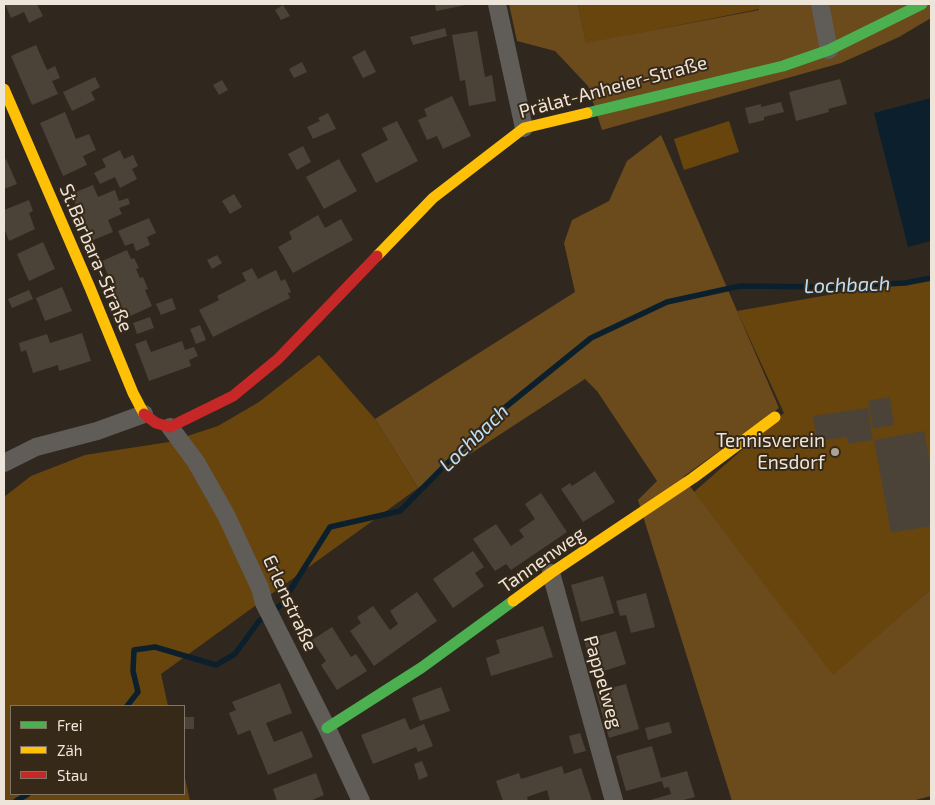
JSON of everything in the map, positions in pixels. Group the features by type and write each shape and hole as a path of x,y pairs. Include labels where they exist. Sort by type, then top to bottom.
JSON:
{"street":[{"path":"496,4 524,128"},
{"path":"820,4 829,50"},
{"name":"Prälat-Anheier-Straße","path":"170,428 233,396 278,359 432,198 524,128 783,66 829,50 922,4"},
{"name":"St.Barbara-Straße","path":"4,89 87,279 133,394 144,414"},
{"path":"4,463 14,456 36,447 89,433 144,414 156,423 170,428"},
{"name":"Tannenweg","path":"327,728 421,668 551,573 693,478 776,418"},
{"name":"Erlenstraße","path":"170,428 196,462 226,515 260,588 268,611 327,728 361,801"},
{"name":"Pappelweg","path":"551,573 614,801"}],"shaded area":[{"path":"509,4 578,4 586,43 759,10 758,4 931,4 931,18 899,37 841,63 602,130 588,86 555,51 517,41"},
{"path":"578,4 758,4 759,9 586,44"},
{"path":"729,121 739,152 684,170 674,139"},
{"path":"661,135 779,408 683,477 833,675 931,589 931,796 912,801 732,801 638,500 657,481 597,391 585,379 418,488 375,419 575,292 564,243 572,220 609,201 627,161"},
{"name":"Tennisverein Ensdorf","path":"931,277 931,589 833,676 694,492 784,413 737,311"},
{"path":"319,355 375,419 418,488 161,674 168,705 10,705 10,795 185,795 185,778 190,801 4,801 4,497 31,476 85,455 169,442 218,426 259,402"}],"water":[{"path":"931,98 931,241 908,247 874,113"}],"building":[{"path":"5,4 37,4 43,16 29,23 24,12 11,18"},
{"path":"435,4 466,4 466,5 436,11"},
{"path":"283,5 290,16 281,20 275,10"},
{"path":"445,28 447,36 413,45 410,37"},
{"path":"477,31 485,77 492,75 496,101 469,106 465,80 460,81 452,35"},
{"path":"36,45 47,70 55,66 60,78 52,81 58,94 32,105 11,56"},
{"path":"365,50 376,72 363,78 352,57"},
{"path":"302,62 307,72 294,78 289,69"},
{"path":"95,77 100,87 91,92 95,100 72,111 63,92"},
{"path":"840,79 847,104 828,109 829,112 796,121 789,92"},
{"path":"222,80 228,90 219,95 213,85"},
{"path":"452,96 471,136 443,149 437,136 427,140 418,120 427,116 424,109"},
{"path":"781,102 784,112 764,117 764,120 749,124 745,108 761,104 761,107"},
{"path":"65,112 76,139 89,134 96,150 83,156 87,165 63,176 40,123"},
{"path":"328,113 336,129 313,139 307,127 320,121 318,118"},
{"path":"397,121 418,161 376,183 361,154 388,140 382,128"},
{"path":"303,146 311,162 297,170 288,154"},
{"path":"120,150 124,159 133,155 138,166 132,169 137,179 120,188 115,177 100,184 94,173 106,167 102,159"},
{"path":"6,159 17,184 4,189 4,160"},
{"path":"339,159 357,191 324,209 306,177"},
{"path":"93,185 98,197 115,190 119,201 128,198 130,204 119,208 122,214 108,220 113,232 91,241 71,194"},
{"path":"234,194 242,207 230,214 222,201"},
{"path":"29,200 33,211 29,213 35,229 9,241 4,228 4,210"},
{"path":"318,215 325,228 341,219 353,240 293,273 278,247 292,239 289,232"},
{"path":"149,218 156,233 147,237 150,245 136,251 133,243 125,246 118,231"},
{"path":"43,242 55,269 29,281 17,254"},
{"path":"127,250 131,259 134,258 139,268 136,269 140,278 143,277 148,289 145,290 152,306 126,318 102,261"},
{"path":"217,255 222,263 212,269 207,260"},
{"path":"252,268 258,279 276,270 281,281 285,279 291,292 288,293 290,298 213,337 199,310 219,300 217,296 246,281 242,273"},
{"path":"62,287 72,311 45,321 36,298"},
{"path":"29,290 33,299 12,308 8,299"},
{"path":"172,298 176,309 161,315 156,304"},
{"path":"150,317 154,328 137,334 133,323"},
{"path":"200,325 206,340 196,344 190,329"},
{"path":"82,333 91,361 59,371 58,365 33,373 26,350 21,352 19,343 47,334 50,343"},
{"path":"146,340 151,352 182,341 185,350 194,347 198,356 189,360 191,366 149,381 135,344"},
{"path":"890,397 894,425 873,429 868,401"},
{"path":"868,408 873,440 848,444 847,437 817,441 813,416"},
{"path":"924,431 931,469 931,526 891,533 874,440"},
{"path":"595,471 615,502 583,522 561,489 570,483 572,486"},
{"path":"541,493 567,532 511,570 506,564 495,571 473,539 496,524 511,546 524,537 519,530 535,519 525,504"},
{"path":"473,551 484,567 475,573 484,586 453,608 433,579"},
{"path":"603,576 614,613 581,622 571,585"},
{"path":"417,592 437,621 374,666 350,631 361,623 357,617 373,606 390,630 398,624 390,611"},
{"path":"646,593 655,627 631,633 626,615 620,616 616,601"},
{"path":"543,626 553,657 491,676 486,658 500,653 496,640"},
{"path":"332,627 351,657 356,654 367,671 337,690 321,665 326,661 312,640"},
{"path":"616,631 626,664 594,674 584,640"},
{"path":"280,683 292,713 266,723 274,742 302,731 313,757 268,775 250,730 238,735 229,713 236,710 232,702"},
{"path":"626,684 639,729 609,738 596,692"},
{"path":"441,687 450,711 420,721 412,698"},
{"path":"185,717 194,717 194,729 185,729"},
{"path":"405,718 410,730 424,724 433,746 418,752 416,747 373,764 361,735"},
{"path":"669,722 672,733 648,740 645,728"},
{"path":"580,733 586,751 574,754 569,736"},
{"path":"652,746 661,778 687,771 695,797 680,801 647,801 671,794 669,787 664,788 662,781 626,791 616,756"},
{"path":"422,761 428,776 419,780 414,764"},
{"path":"562,766 564,774 581,768 592,801 550,801 547,790 527,797 528,801 503,801 496,781 519,773 521,779"},
{"path":"316,773 324,795 310,801 277,801 273,789"}],"waterway":[{"name":"Lochbach","path":"128,705 138,692 133,671 134,650 155,647 216,665 235,654 259,621 281,605 330,527 400,511 492,418 591,338 667,302 740,286 832,287 905,283 931,278"},
{"name":"Lochbach","path":"16,801 26,795"}],"traffic: fast":[{"path":"587,113 783,66 829,50 922,4"},
{"path":"327,728 421,668 513,601"}],"traffic: slow":[{"path":"4,89 133,393 144,414"},
{"path":"377,256 433,198 524,128 587,113"},
{"path":"513,601 551,573 693,478 775,417"}],"traffic: jam":[{"path":"144,414 156,423 170,427 233,396 278,359 377,256"}],"place":[{"name":"Tennisverein Ensdorf","path":"835,452"}]}
